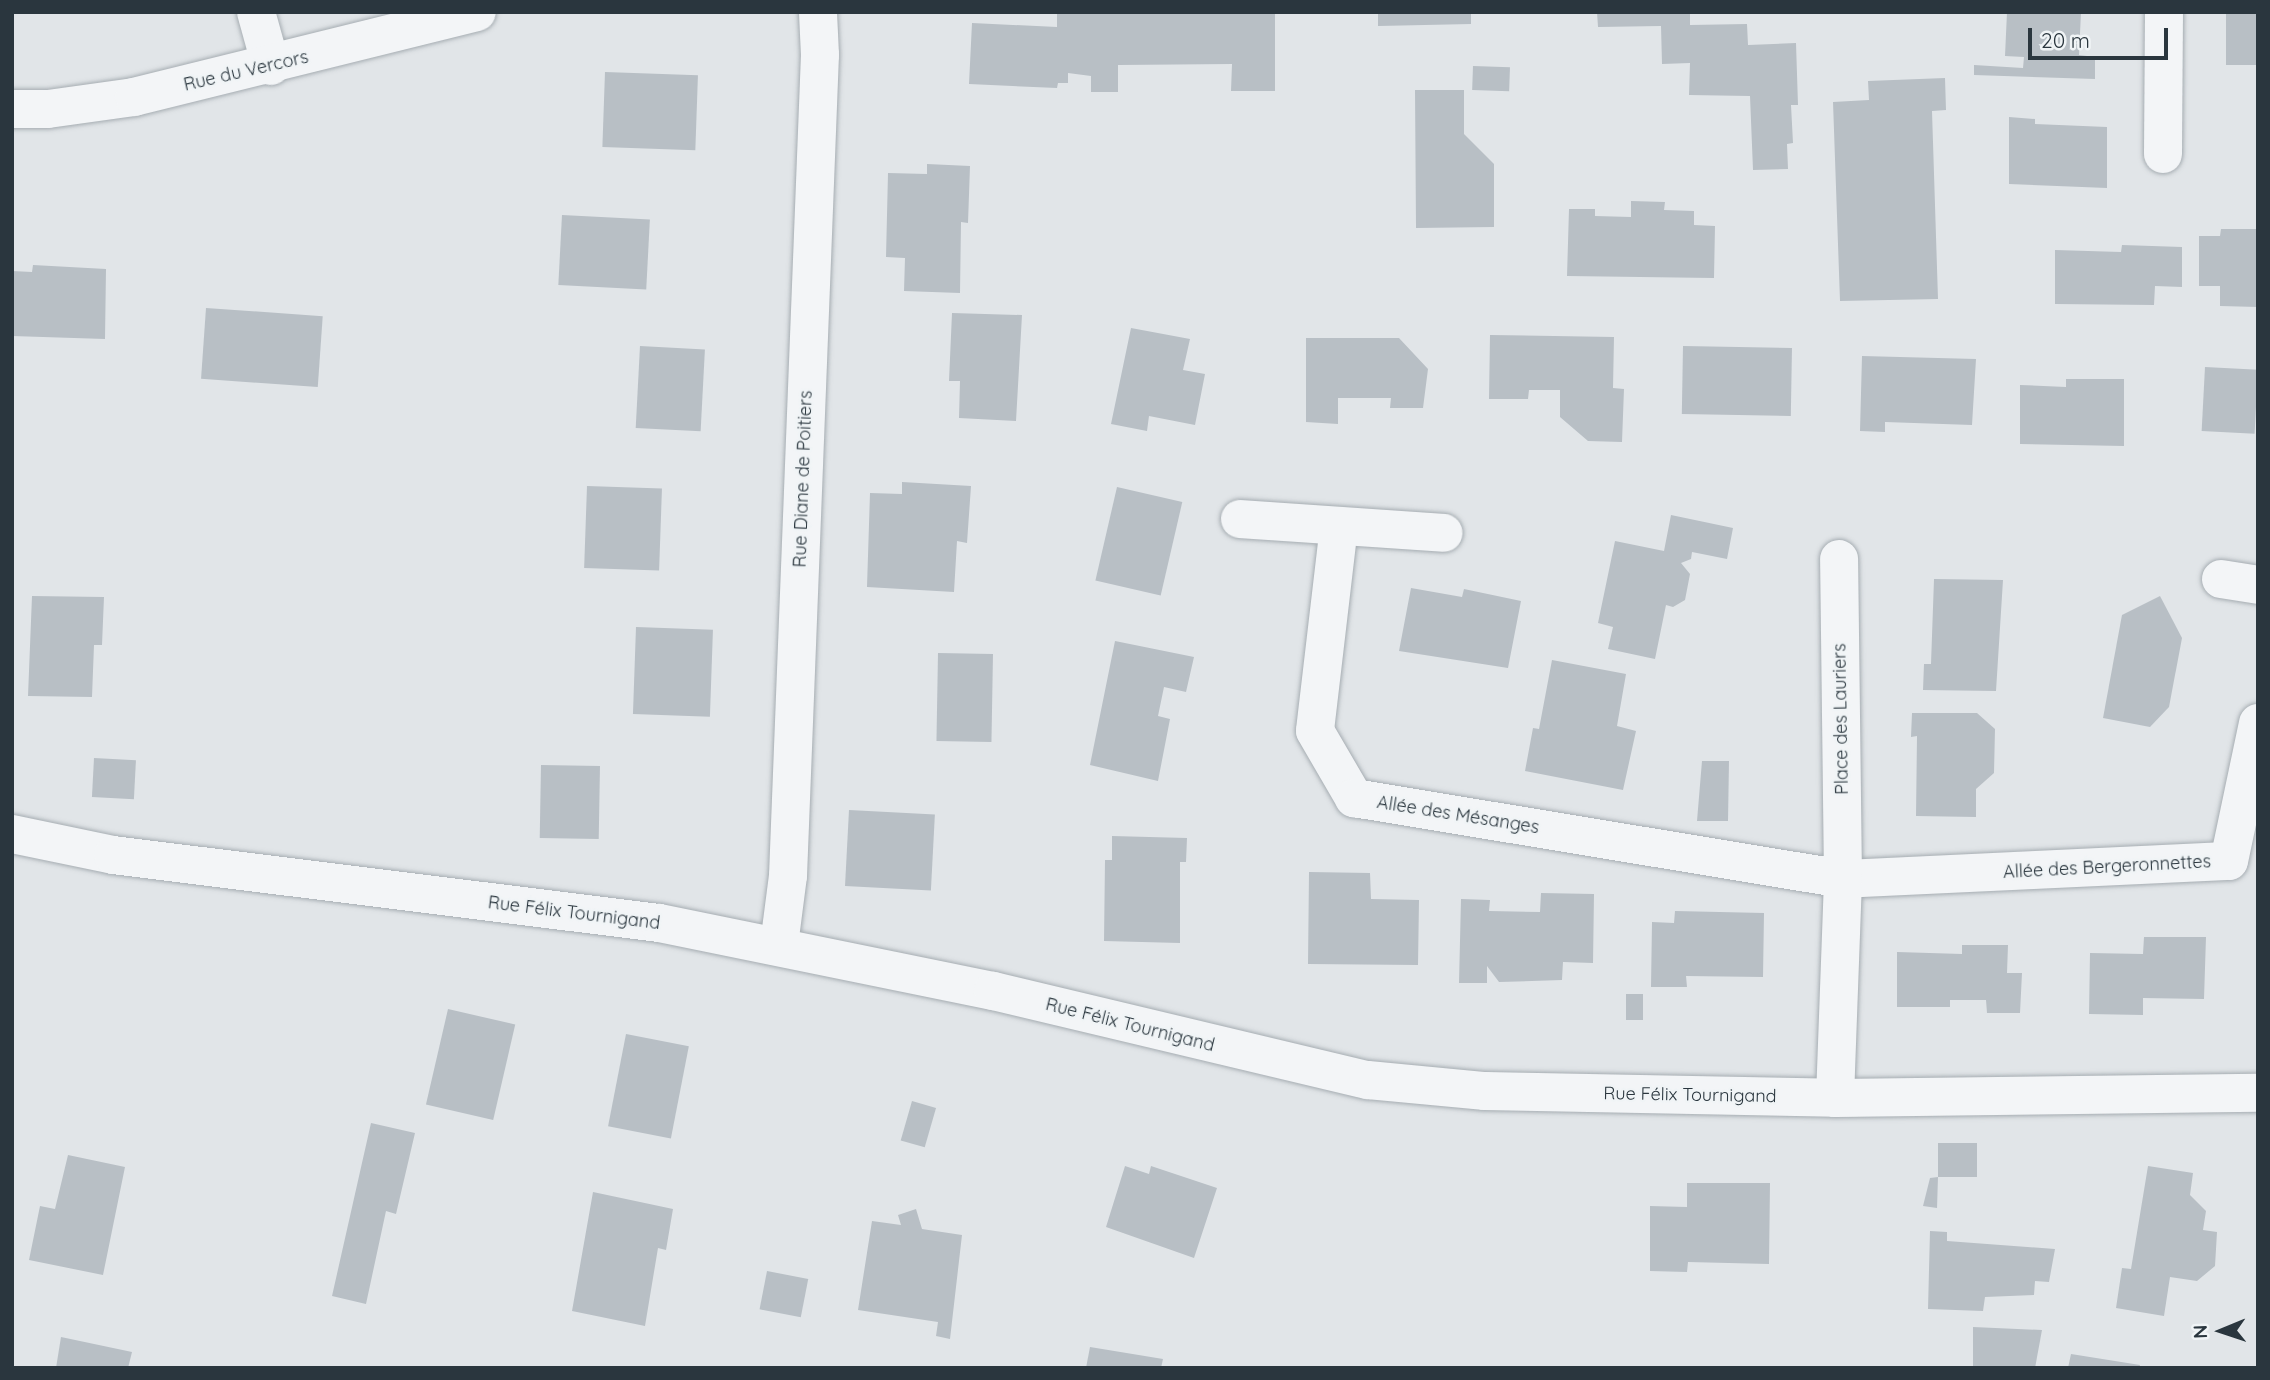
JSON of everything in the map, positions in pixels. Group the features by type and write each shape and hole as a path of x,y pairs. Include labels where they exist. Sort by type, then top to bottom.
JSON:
{"street":[{"path":"256,12 271,66"},
{"name":"Rue du Vercors","path":"12,109 48,110 134,97 271,66 477,12"},
{"name":"Rue Diane de Poitiers","path":"779,945 788,876 820,55 818,12"},
{"path":"2162,155 2164,12"},
{"path":"1240,519 1444,533"},
{"name":"Allée des Mésanges","path":"1339,526 1315,731 1354,798 1843,879"},
{"name":"Place des Lauriers","path":"1835,1098 1843,879 1839,559"},
{"name":"Allée des Bergeronnettes","path":"1843,879 2230,862 2258,723"},
{"name":"Rue Félix Tournigand","path":"12,834 113,855 659,923 779,945 1368,1080 1485,1091 1835,1098 2258,1093"}],"building":[{"path":"1057,12 1275,12 1275,91 1231,91 1232,64 1118,65 1118,92 1091,92 1091,76 1068,73 1068,83 1058,83 1057,88 969,84 972,23 1057,27"},
{"path":"1378,12 1471,12 1471,24 1378,26"},
{"path":"1597,12 1690,12 1690,25 1747,24 1748,45 1796,43 1798,105 1791,105 1793,143 1787,144 1788,169 1753,170 1750,96 1689,95 1690,63 1662,64 1661,26 1598,27"},
{"path":"2007,12 2081,12 2079,55 2095,57 2095,79 1974,75 1974,65 2023,68 2024,57 2005,56"},
{"path":"2226,12 2258,12 2258,65 2226,65"},
{"path":"1473,66 1510,67 1509,91 1472,90"},
{"path":"605,72 698,75 695,150 602,147"},
{"path":"1945,78 1946,110 1932,111 1938,299 1840,301 1833,102 1869,100 1868,81"},
{"path":"1415,90 1464,90 1464,134 1494,164 1494,227 1416,228"},
{"path":"2009,117 2035,119 2035,124 2107,127 2107,188 2009,184"},
{"path":"927,164 970,166 968,223 961,222 960,293 904,291 905,258 886,257 888,173 927,174"},
{"path":"1631,201 1665,202 1664,210 1694,211 1694,225 1715,226 1714,278 1567,276 1569,209 1595,209 1595,216 1631,217"},
{"path":"562,215 650,220 646,290 558,285"},
{"path":"2221,229 2258,229 2258,307 2220,306 2220,286 2199,286 2199,236 2220,236"},
{"path":"2122,245 2182,247 2182,287 2155,286 2154,305 2055,304 2055,250 2121,252"},
{"path":"33,265 106,269 105,339 12,336 12,271 32,272"},
{"path":"206,308 323,316 318,387 201,379"},
{"path":"952,313 1022,315 1016,421 959,418 960,381 949,381"},
{"path":"1131,328 1190,339 1183,370 1205,374 1195,425 1149,416 1147,431 1111,424"},
{"path":"1490,335 1614,337 1613,388 1624,389 1622,442 1588,441 1560,417 1560,390 1529,390 1528,399 1489,399"},
{"path":"1306,338 1399,338 1428,369 1423,408 1390,408 1391,398 1338,398 1338,424 1306,422"},
{"path":"640,346 705,349 701,431 636,428"},
{"path":"1683,346 1792,348 1791,416 1682,414"},
{"path":"1862,356 1976,359 1972,425 1885,422 1885,432 1860,431"},
{"path":"2205,367 2258,370 2255,434 2202,431"},
{"path":"2066,379 2124,379 2124,446 2020,444 2020,385 2066,387"},
{"path":"902,482 971,486 967,543 957,541 954,592 867,587 870,493 902,494"},
{"path":"587,486 662,489 659,571 584,568"},
{"path":"1117,487 1182,502 1161,596 1095,581"},
{"path":"1671,515 1733,528 1727,559 1692,552 1691,559 1681,563 1690,574 1685,600 1673,607 1666,605 1655,659 1608,649 1613,627 1598,623 1615,541 1664,551"},
{"path":"1934,579 2003,580 1996,691 1923,690 1924,664 1931,664"},
{"path":"1411,588 1462,597 1464,589 1521,601 1508,668 1399,651"},
{"path":"32,596 104,597 102,645 94,645 92,697 28,696"},
{"path":"2160,596 2182,638 2169,707 2150,727 2103,718 2122,615"},
{"path":"636,627 713,630 710,717 633,714"},
{"path":"1115,641 1194,657 1186,692 1164,687 1158,716 1170,719 1158,781 1090,765"},
{"path":"938,653 993,654 991,742 936,741"},
{"path":"1552,660 1626,674 1617,726 1636,731 1623,790 1525,771 1533,728 1539,729"},
{"path":"1912,713 1977,713 1995,729 1994,773 1976,789 1976,817 1916,816 1917,736 1911,737"},
{"path":"94,758 136,760 134,799 92,797"},
{"path":"1702,761 1729,761 1728,821 1697,821"},
{"path":"541,765 600,766 599,839 540,838"},
{"path":"849,810 935,815 931,890 845,886"},
{"path":"1112,836 1187,838 1186,862 1180,862 1180,943 1104,941 1105,860 1112,860"},
{"path":"1309,872 1370,873 1371,899 1419,900 1418,965 1308,964"},
{"path":"1541,893 1594,894 1593,963 1563,962 1562,980 1499,982 1487,966 1487,983 1459,983 1461,899 1490,900 1489,911 1540,912"},
{"path":"1675,911 1764,913 1763,977 1686,976 1687,987 1651,987 1652,922 1674,923"},
{"path":"2144,937 2206,937 2204,999 2143,998 2143,1015 2089,1014 2090,953 2143,954"},
{"path":"1962,945 2008,945 2007,973 2022,973 2020,1013 1987,1013 1986,1000 1950,1000 1950,1007 1897,1007 1897,952 1962,954"},
{"path":"1626,994 1643,994 1643,1020 1626,1020"},
{"path":"448,1009 515,1025 493,1120 426,1104"},
{"path":"626,1034 689,1046 671,1138 608,1126"},
{"path":"912,1101 936,1108 925,1147 901,1140"},
{"path":"371,1123 415,1133 396,1214 386,1211 366,1304 332,1296"},
{"path":"1938,1143 1977,1143 1977,1177 1938,1177"},
{"path":"68,1155 125,1167 103,1275 29,1260 40,1206 55,1209"},
{"path":"1125,1166 1149,1174 1151,1166 1217,1188 1194,1258 1106,1227"},
{"path":"2148,1166 2193,1173 2190,1195 2206,1211 2203,1230 2217,1232 2215,1266 2197,1281 2170,1277 2164,1316 2116,1308 2122,1268 2131,1269"},
{"path":"1938,1177 1937,1208 1923,1206 1930,1178"},
{"path":"1687,1183 1770,1183 1769,1264 1688,1262 1687,1272 1650,1271 1650,1206 1687,1207"},
{"path":"593,1192 673,1209 666,1250 658,1248 645,1326 572,1311"},
{"path":"916,1209 922,1229 962,1235 950,1339 936,1336 938,1322 858,1310 872,1221 901,1225 898,1215"},
{"path":"1930,1231 1947,1232 1947,1241 2055,1249 2049,1282 2035,1281 2034,1295 1985,1297 1983,1311 1928,1309"},
{"path":"767,1271 808,1279 801,1317 760,1309"},
{"path":"1973,1327 2042,1330 2035,1368 1973,1368"},
{"path":"61,1337 132,1352 128,1368 56,1368"},
{"path":"1090,1347 1163,1359 1161,1368 1086,1368"},
{"path":"2071,1354 2140,1365 2139,1368 2068,1368"}]}
